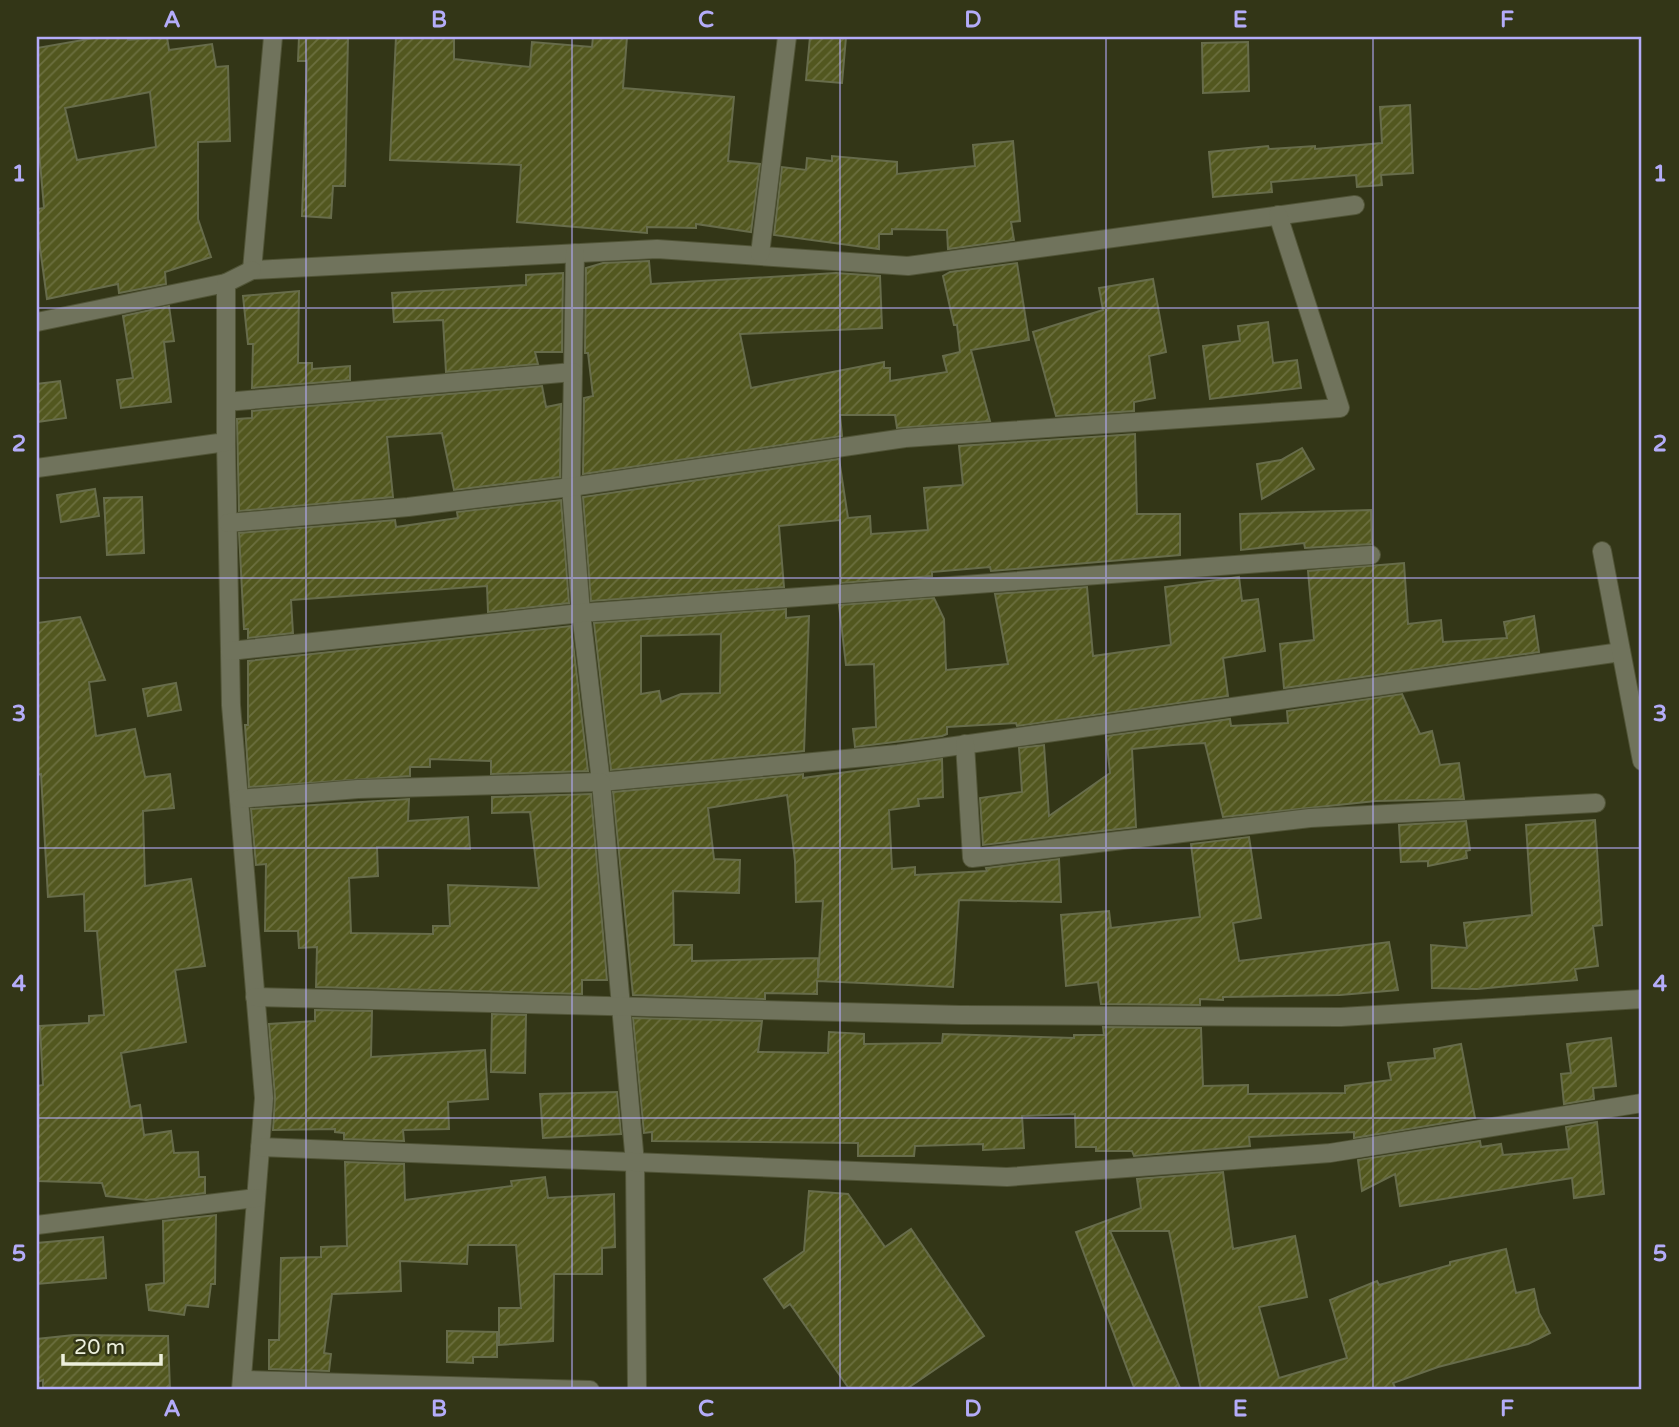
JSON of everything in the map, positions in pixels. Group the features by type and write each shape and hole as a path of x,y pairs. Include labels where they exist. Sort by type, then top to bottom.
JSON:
{"street":[{"path":"252,270 273,37"},
{"path":"760,254 787,37"},
{"path":"37,322 226,283 252,270 657,249 908,266 1355,205"},
{"path":"228,523 408,507 571,487 905,438 1340,408 1278,215"},
{"path":"575,253 571,487 635,1163 637,1390"},
{"path":"226,283 230,651 239,799 264,1098 242,1385 590,1390"},
{"path":"226,402 573,372"},
{"path":"37,468 226,442"},
{"path":"1602,551 1642,761"},
{"path":"230,651 581,613 1371,555"},
{"path":"239,799 358,789 601,782 965,744 1621,652"},
{"path":"965,744 972,858 1310,818 1596,803"},
{"path":"255,997 961,1015 1341,1017 1642,999"},
{"path":"260,1147 1007,1177 1330,1153 1642,1103"},
{"path":"37,1225 256,1198"}],"building":[{"path":"100,37 128,37 128,40 167,37 169,50 212,44 216,67 228,66 230,141 198,142 198,219 211,257 165,272 166,284 119,293 118,284 47,299 37,226 37,209 44,208 37,128 37,48","holes":["150,92 156,147 77,160 65,108"]},
{"path":"299,37 348,37 345,186 333,186 331,218 302,216 307,61 298,61"},
{"path":"396,37 454,37 454,59 530,67 532,42 592,47 593,37 627,37 623,88 734,97 728,161 760,164 751,232 696,224 696,228 647,227 647,233 517,222 521,165 390,160"},
{"path":"810,37 846,37 842,83 806,80"},
{"path":"1248,42 1249,91 1203,93 1202,43"},
{"path":"1410,105 1413,173 1381,175 1382,185 1357,187 1356,175 1271,182 1272,192 1213,197 1209,152 1268,146 1269,149 1315,146 1315,149 1382,143 1380,107"},
{"path":"1013,141 1020,221 1011,222 1014,240 948,249 947,230 892,229 892,234 879,234 879,249 774,235 782,167 806,170 807,158 832,161 832,156 897,162 897,174 975,166 973,145"},
{"path":"649,261 651,284 836,273 880,276 882,328 740,334 751,388 884,362 884,368 890,368 890,381 947,372 943,356 960,352 957,325 954,325 943,276 950,272 1017,263 1029,340 971,350 990,421 897,428 895,415 840,415 842,436 583,474 584,398 593,396 588,353 585,353 586,268 603,263"},
{"path":"563,273 562,352 535,352 538,364 446,372 443,320 394,322 392,293 526,285 526,275"},
{"path":"1153,279 1166,352 1149,356 1155,398 1134,402 1134,411 1056,416 1033,332 1103,310 1099,288"},
{"path":"299,291 298,363 312,363 312,369 350,366 350,380 252,388 253,344 248,344 243,296"},
{"path":"169,306 174,341 164,342 171,402 121,408 117,380 133,378 123,316"},
{"path":"1268,322 1273,363 1297,360 1301,388 1210,399 1203,346 1240,341 1238,326"},
{"path":"60,381 66,418 37,422 37,384"},
{"path":"542,386 546,407 561,404 560,477 454,490 442,433 387,437 393,497 239,511 237,419 252,418 252,411"},
{"path":"1135,434 1137,514 1180,514 1180,555 991,571 990,567 932,572 932,576 841,583 840,520 779,526 784,587 591,601 583,497 839,459 848,518 870,516 871,534 928,530 924,488 963,485 959,446"},
{"path":"1302,448 1314,469 1262,499 1257,464 1281,460"},
{"path":"95,489 99,516 61,522 57,495"},
{"path":"142,497 144,553 107,555 104,498"},
{"path":"561,500 569,603 488,612 487,586 291,600 293,633 248,638 248,629 244,629 239,533 395,520 396,527 458,518 457,512"},
{"path":"1371,510 1372,544 1305,548 1304,543 1241,550 1240,514"},
{"path":"1404,563 1408,624 1441,620 1443,642 1507,638 1504,622 1534,616 1539,652 1284,688 1280,644 1314,640 1308,571"},
{"path":"1239,577 1242,601 1258,599 1265,651 1223,658 1228,696 1017,726 1016,723 947,727 947,734 942,736 855,747 853,729 876,727 874,664 846,665 839,605 934,598 944,619 946,670 1008,664 995,594 1087,587 1093,656 1171,645 1165,587"},
{"path":"786,609 786,618 809,616 804,751 611,770 594,623","holes":["721,634 720,693 681,694 661,702 659,691 641,694 641,636"]},
{"path":"80,617 105,680 89,682 96,736 135,729 145,777 170,774 174,808 143,811 145,886 191,879 205,966 175,970 186,1042 121,1053 130,1107 140,1105 144,1135 171,1131 174,1153 198,1152 199,1177 205,1177 205,1193 146,1200 106,1196 102,1183 37,1181 37,1086 43,1085 40,1026 89,1023 89,1016 104,1015 97,931 85,931 84,894 48,897 41,774 37,775 37,623"},
{"path":"571,626 588,771 491,774 491,761 430,759 430,767 410,767 410,776 249,787 245,725 248,725 248,661"},
{"path":"176,683 181,710 148,716 143,689"},
{"path":"1402,694 1420,734 1432,731 1440,765 1459,763 1464,799 1376,801 1223,817 1205,743 1173,745 1132,749 1136,827 983,845 980,798 1022,792 1019,748 1044,745 1049,816 1110,773 1106,736 1230,719 1231,726 1288,723 1287,711"},
{"path":"942,759 943,797 918,799 919,806 889,810 892,869 915,867 915,875 987,871 986,868 1059,859 1061,902 959,900 953,987 817,981 817,994 765,993 765,999 633,995 613,792 803,774 803,778","holes":["787,795 795,861 796,902 823,901 818,978 818,958 692,961 692,945 674,945 673,891 739,893 740,860 714,859 708,808"]},
{"path":"591,794 607,980 582,980 582,994 316,987 317,947 299,948 298,931 265,931 266,864 256,865 251,809 409,799 408,821 468,817 470,849 377,847 378,876 349,878 351,933 433,934 433,926 450,926 448,885 539,888 530,812 492,813 492,797"},
{"path":"1595,820 1602,925 1593,926 1598,966 1575,969 1577,980 1477,989 1432,988 1431,945 1467,948 1464,923 1532,915 1526,825"},
{"path":"1466,821 1470,850 1466,851 1467,858 1428,866 1428,861 1401,862 1399,825"},
{"path":"1249,837 1261,918 1233,923 1239,961 1389,942 1398,990 1340,995 1223,997 1223,1000 1200,999 1200,1005 1101,1004 1098,982 1066,986 1061,915 1109,911 1111,928 1200,917 1191,844"},
{"path":"315,1010 372,1011 371,1057 485,1050 488,1099 448,1102 449,1129 403,1130 404,1141 344,1139 344,1133 335,1132 335,1129 273,1130 275,1097 269,1024 315,1021"},
{"path":"492,1014 526,1015 525,1073 491,1072"},
{"path":"633,1018 762,1021 758,1052 828,1053 829,1032 864,1034 864,1044 942,1043 943,1034 1074,1038 1074,1035 1104,1035 1103,1027 1201,1028 1203,1086 1248,1085 1248,1094 1345,1093 1345,1086 1391,1080 1388,1063 1435,1058 1434,1049 1461,1044 1475,1118 1354,1138 1354,1132 1249,1137 1250,1146 1134,1156 1132,1151 1096,1151 1096,1147 1076,1147 1075,1114 1022,1116 1024,1148 983,1150 983,1144 915,1146 914,1156 858,1156 858,1143 652,1141 652,1132 644,1133"},
{"path":"1611,1038 1616,1086 1593,1088 1594,1099 1564,1104 1561,1074 1571,1073 1567,1044"},
{"path":"617,1092 621,1134 543,1138 540,1094"},
{"path":"1597,1122 1604,1194 1574,1198 1572,1178 1400,1206 1395,1174 1362,1191 1358,1160 1480,1141 1481,1147 1501,1144 1503,1155 1569,1149 1566,1127"},
{"path":"345,1162 404,1164 405,1200 512,1186 511,1181 545,1177 548,1198 614,1194 615,1247 602,1248 602,1274 554,1274 553,1341 499,1345 499,1308 521,1308 516,1245 468,1245 467,1264 400,1261 401,1291 332,1294 324,1353 331,1354 329,1371 269,1369 269,1340 279,1340 281,1258 321,1257 321,1247 347,1246"},
{"path":"1223,1172 1233,1249 1295,1236 1307,1297 1259,1307 1279,1378 1347,1358 1330,1300 1377,1281 1379,1285 1450,1265 1450,1262 1506,1249 1516,1293 1534,1289 1539,1313 1550,1333 1528,1344 1438,1367 1393,1383 1396,1390 1201,1390 1169,1231 1110,1231 1181,1390 1135,1390 1076,1232 1141,1208 1137,1179"},
{"path":"809,1191 848,1194 885,1247 911,1229 984,1336 905,1390 850,1390 790,1304 784,1308 764,1279 804,1251"},
{"path":"216,1215 215,1284 211,1284 208,1307 186,1305 184,1315 149,1310 146,1285 164,1283 163,1221"},
{"path":"103,1237 106,1278 37,1284 37,1243"},
{"path":"447,1331 497,1332 497,1357 473,1357 473,1363 447,1362"},
{"path":"74,1335 168,1336 170,1390 43,1390 43,1380 37,1382 37,1339"}]}
